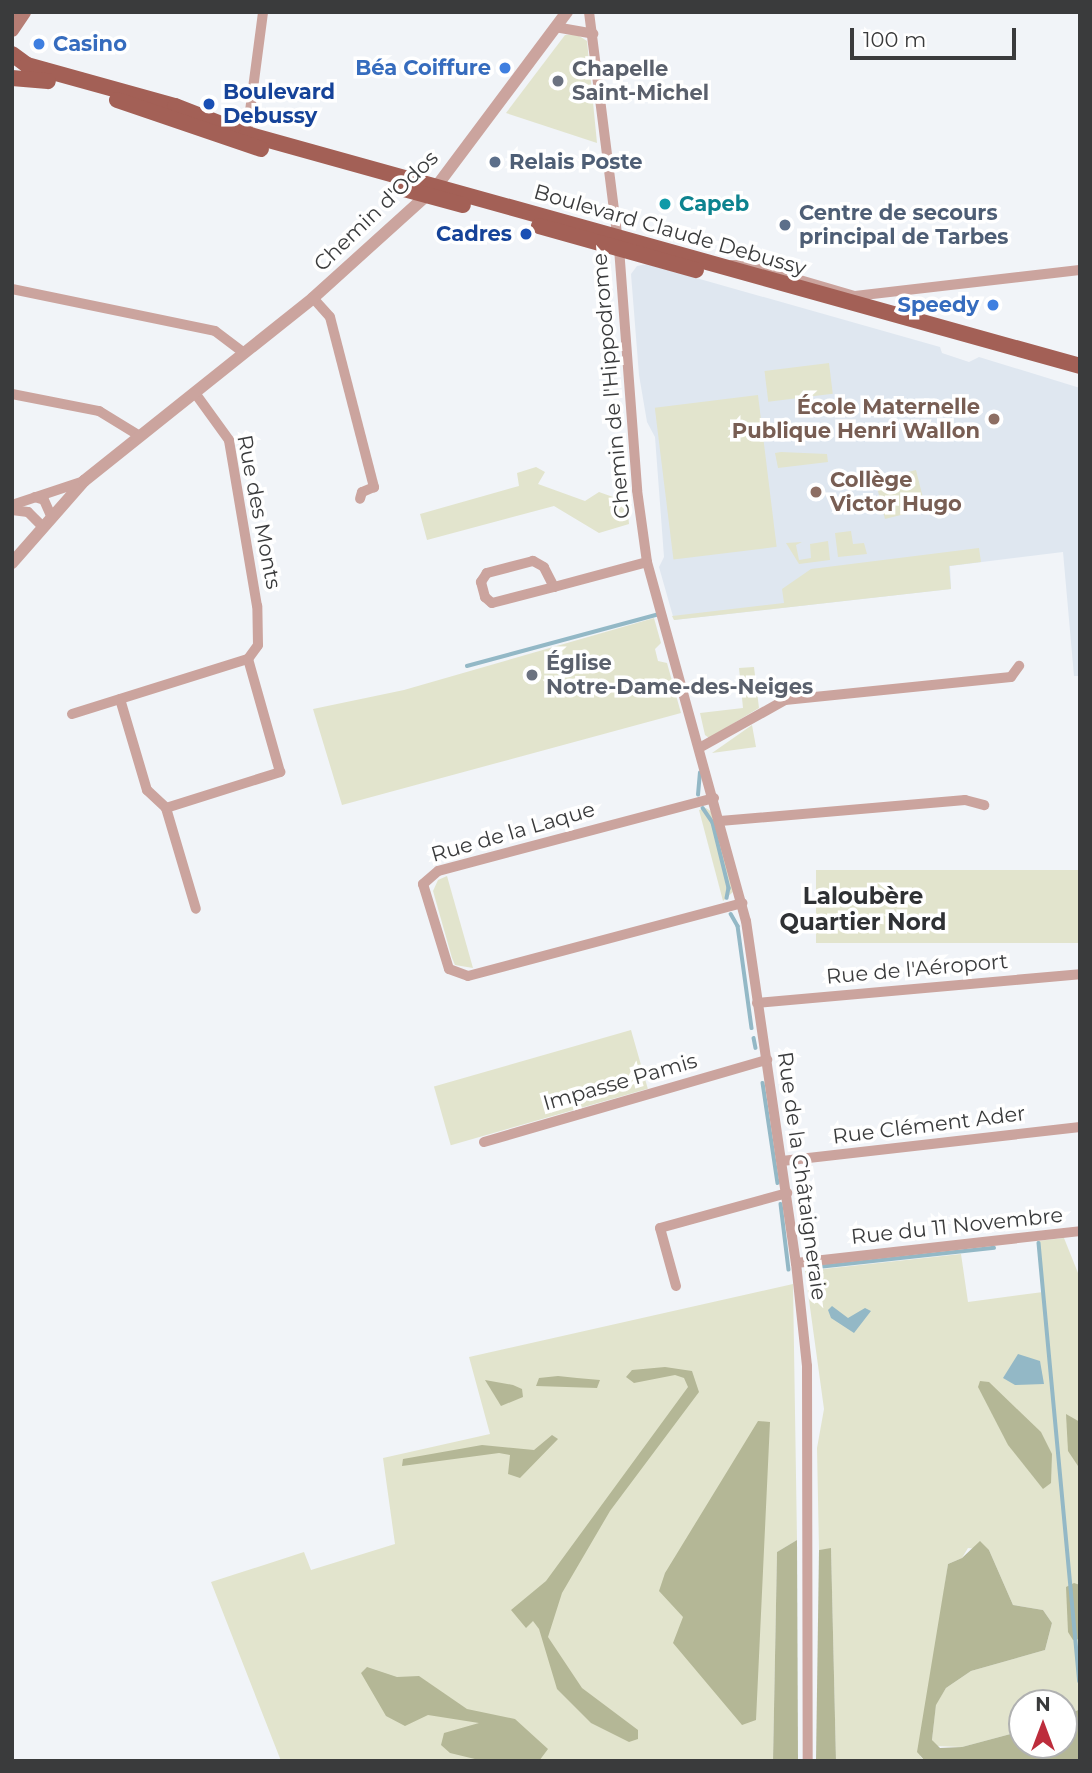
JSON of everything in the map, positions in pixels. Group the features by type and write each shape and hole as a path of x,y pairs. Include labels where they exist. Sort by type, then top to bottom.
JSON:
{"main road":[{"path":"12,30 24,12"},
{"name":"Boulevard Claude Debussy","path":"12,54 27,65 175,106 247,134 431,191"},
{"name":"Boulevard Claude Debussy","path":"12,78 39,78 127,103 216,136 618,242 1080,376"},
{"name":"Boulevard Claude Debussy","path":"618,242 718,264 1080,366"}],"street":[{"path":"247,134 263,12"},
{"name":"Chemin d'Odos","path":"12,563 84,481 138,435 313,298 431,191 567,12"},
{"name":"Chemin de l'Hippodrome","path":"589,12 618,242 637,491 647,562 661,608"},
{"path":"555,27 593,34"},
{"path":"718,264 748,265 855,296 1080,270"},
{"path":"12,289 215,331 244,353"},
{"path":"313,298 330,317 374,487 362,492 360,499"},
{"name":"Rue des Monts","path":"195,393 229,440 257,606 258,645 248,659"},
{"path":"12,394 99,411 138,435"},
{"path":"12,508 35,496 84,481"},
{"path":"35,496 44,500 51,516"},
{"path":"12,508 27,512 42,526"},
{"path":"554,587 544,567 533,561 487,573 481,582 485,597 492,603 554,587 647,562"},
{"name":"Rue de la Châtaigneraie","path":"661,608 742,903 796,1263 807,1366 808,1761"},
{"path":"72,714 248,659 280,772 166,808"},
{"path":"701,747 785,700 1011,677 1019,666"},
{"path":"120,699 147,790 166,808 196,909"},
{"name":"Rue de la Laque","path":"713,798 438,871 423,884 449,969 468,976 742,903"},
{"path":"720,821 965,800 984,805"},
{"name":"Rue de l'Aéroport","path":"757,1003 1080,974"},
{"name":"Impasse Pamis","path":"484,1142 767,1060"},
{"name":"Rue Clément Ader","path":"782,1161 1080,1127"},
{"path":"676,1286 660,1228 787,1193"},
{"name":"Rue du 11 Novembre","path":"796,1263 1080,1231"}],"shaded area":[{"name":"Collège Victor Hugo","path":"647,264 940,347 942,353 969,362 979,357 1080,388 1080,676 1074,676 1063,552 950,566 951,589 674,620 659,567 664,557 655,437 647,422 639,375 631,274 637,266"}],"green space":[{"path":"576,34 587,41 597,143 506,113 565,35"},
{"path":"829,363 833,394 768,402 764,371"},
{"path":"758,395 777,547 673,560 655,408"},
{"path":"775,453 827,454 828,462 778,468"},
{"path":"536,467 545,472 538,484 585,501 599,492 627,502 629,524 599,533 554,506 427,540 420,514 519,486 517,473"},
{"path":"916,470 926,509 885,519 875,480"},
{"path":"851,531 853,544 864,543 867,554 838,557 835,533"},
{"path":"828,541 830,560 799,564 786,543 802,542 796,545 799,560 811,558 810,544"},
{"path":"979,548 981,562 949,566 951,589 674,620 672,616 784,603 782,589 811,569"},
{"path":"654,618 661,643 655,649 658,661 667,663 681,713 342,805 313,709 404,690"},
{"path":"754,667 759,708 709,738 705,735 700,713 743,708 739,668"},
{"path":"752,725 756,747 712,753"},
{"path":"706,808 712,812 734,891 723,901 699,810"},
{"path":"816,870 1080,870 1080,943 816,943"},
{"path":"447,876 473,968 455,965 433,891 438,880"},
{"path":"631,1030 648,1089 451,1145 434,1087"},
{"path":"1064,1238 1080,1278 1080,1709 1078,1710 1078,1689 1008,1689 1008,1735 962,1747 935,1746 932,1740 936,1704 946,1688 971,1671 1045,1650 1052,1623 1043,1610 1013,1605 989,1550 968,1548 962,1558 948,1564 920,1756 925,1761 836,1761 831,1549 819,1550 817,1448 824,1409 805,1271 961,1254 968,1302 1043,1292 1037,1241"},
{"path":"793,1284 797,1540 777,1552 773,1761 281,1761 211,1582 304,1552 311,1570 395,1544 383,1458 490,1434 469,1357"},
{"path":"665,1367 692,1371 699,1392 610,1511 562,1593 548,1637 582,1688 638,1730 638,1739 629,1742 591,1723 557,1689 539,1629 533,1621 526,1628 511,1610 546,1581 688,1387 684,1378 675,1375 634,1383 626,1377 632,1370"},
{"path":"558,1376 600,1380 597,1388 536,1386 539,1378"},
{"path":"485,1380 522,1389 523,1397 501,1406"},
{"path":"980,1381 989,1382 1041,1432 1052,1454 1051,1483 1043,1489 1008,1445 978,1387"},
{"path":"1066,1414 1080,1422 1080,1469 1068,1451"},
{"path":"758,1421 770,1422 756,1720 742,1725 673,1643 683,1617 659,1591 665,1573"},
{"path":"552,1435 558,1439 520,1478 508,1474 510,1455 499,1453 402,1466 403,1459 482,1445 534,1450"},
{"path":"797,1540 798,1761 773,1761 777,1552"},
{"path":"980,1541 989,1550 1013,1605 1043,1610 1052,1623 1045,1650 971,1671 946,1688 936,1705 932,1740 940,1748 962,1747 1008,1735 1008,1759 1078,1759 1080,1709 1080,1760 925,1761 917,1752 948,1564 962,1558"},
{"path":"831,1548 836,1761 816,1761 819,1550"},
{"path":"1074,1583 1080,1585 1080,1639 1073,1640 1068,1632 1066,1587"},
{"path":"367,1667 397,1677 419,1676 467,1709 515,1719 548,1749 539,1761 479,1760 450,1753 441,1745 444,1733 479,1723 428,1715 405,1726 386,1716 361,1673"}],"water":[{"path":"832,1306 848,1318 865,1308 871,1311 854,1333 831,1318 828,1310"},
{"path":"1018,1354 1040,1361 1044,1384 1015,1385 1003,1378"}],"waterway":[{"path":"467,666 656,615"},
{"path":"698,795 700,773"},
{"path":"703,808 713,823 729,888 727,898"},
{"path":"731,914 738,926 752,1028"},
{"path":"754,1038 756,1048"},
{"path":"763,1083 778,1183"},
{"path":"781,1204 789,1270"},
{"path":"1039,1243 1080,1681"},
{"path":"809,1268 994,1248"}],"place":[{"name":"Casino","path":"39,44"},
{"name":"Béa Coiffure","path":"505,68"},
{"name":"Chapelle Saint-Michel","path":"558,81"},
{"name":"Boulevard Debussy","path":"209,104"},
{"name":"Relais Poste","path":"495,162"},
{"name":"Capeb","path":"665,204"},
{"name":"Centre de secours principal de Tarbes","path":"785,225"},
{"name":"Cadres","path":"526,234"},
{"name":"Speedy","path":"993,305"},
{"name":"École Maternelle Publique Henri Wallon","path":"994,419"},
{"name":"Collège Victor Hugo","path":"816,492"},
{"name":"Église Notre-Dame-des-Neiges","path":"532,675"}],"district":[{"name":"Laloubère Quartier Nord","path":"863,909"}]}
